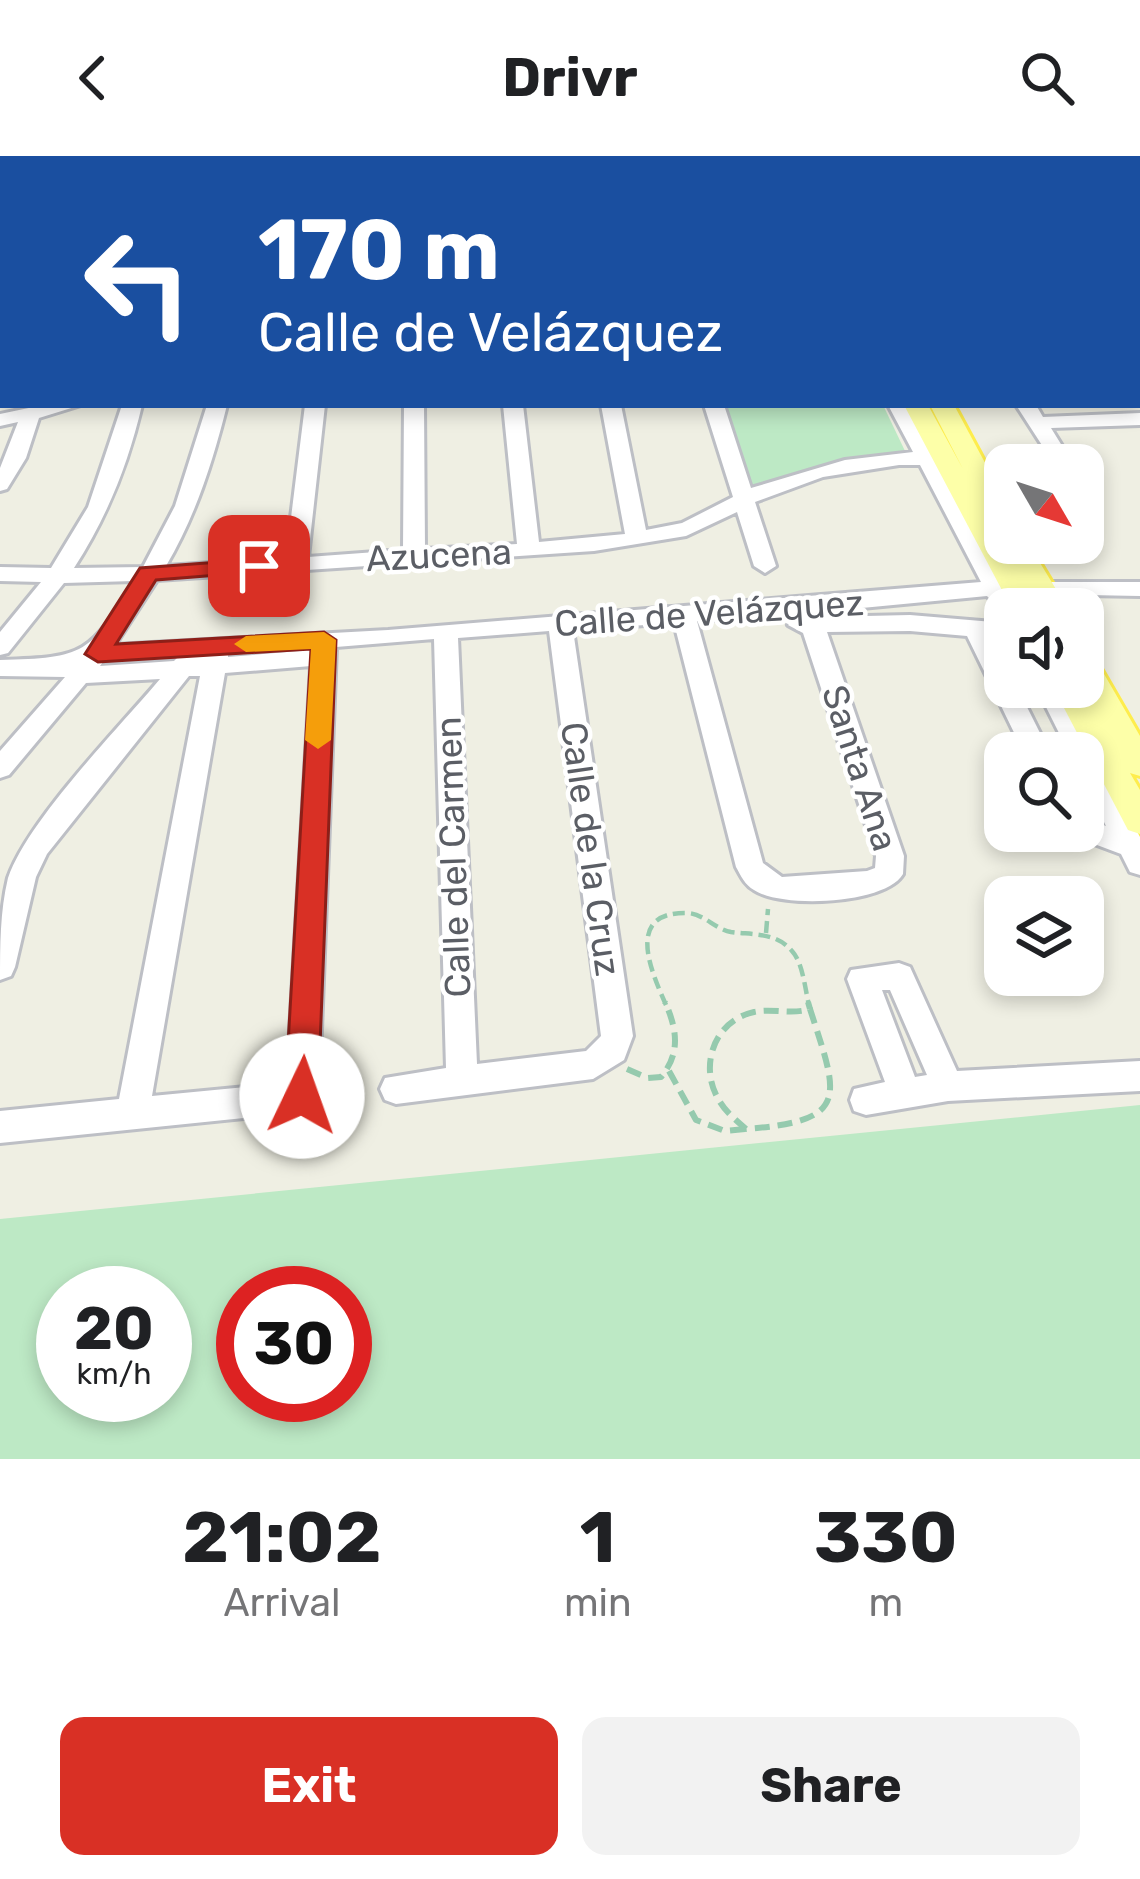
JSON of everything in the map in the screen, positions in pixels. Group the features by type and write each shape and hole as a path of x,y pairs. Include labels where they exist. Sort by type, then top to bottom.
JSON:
{"main road":[{"path":"917,408 942,466 1018,588"},
{"path":"942,466 946,414"},
{"path":"946,414 984,487"},
{"path":"942,466 974,482 984,496"},
{"path":"1104,707 1140,764"},
{"path":"1093,708 1137,844"}],"street":[{"path":"0,421 57,408"},
{"path":"0,647 61,577 112,478 131,408"},
{"path":"0,768 148,573 194,485 216,408"},
{"path":"296,564 315,408"},
{"path":"414,408 414,556"},
{"path":"513,408 529,550"},
{"path":"612,408 637,538"},
{"path":"715,408 740,508 766,566"},
{"path":"900,408 942,466"},
{"path":"0,485 16,458 30,414"},
{"path":"1031,414 1124,415"},
{"path":"1031,414 1051,444"},
{"name":"Azucena","path":"0,574 148,573 529,550 637,538 701,525 740,508 942,466"},
{"path":"1104,604 1133,595"},
{"name":"Calle de Velázquez","path":"0,668 984,606"},
{"name":"Calle de Velázquez","path":"906,611 984,629"},
{"name":"Santa Ana","path":"768,884 874,884 884,880 892,867 809,615"},
{"path":"684,622 750,867 768,884"},
{"path":"976,628 1027,732"},
{"name":"Calle de la Cruz","path":"561,631 617,1036 599,1062"},
{"name":"Calle del Carmen","path":"445,640 462,1082"},
{"path":"302,1096 323,649"},
{"path":"0,967 22,877 36,848 203,657"},
{"path":"132,1115 203,657"},
{"path":"1104,790 1137,844"},
{"path":"1104,834 1137,844"},
{"path":"906,1094 862,979 898,976 948,1086"},
{"path":"396,1088 599,1062"},
{"path":"866,1100 948,1086 1140,1076"},
{"path":"0,1127 340,1096"}],"path":[{"path":"766,933 768,884"},
{"path":"599,1062 648,1078 661,1077 669,1070 676,1044 674,1023 646,956 649,933 658,922 692,912 728,932 766,933 796,953 833,1083 831,1099 820,1115 800,1126 725,1131 696,1120 669,1070"},
{"path":"746,1129 720,1103 707,1071 715,1040 726,1025 747,1014 810,1009"}],"green space":[{"path":"718,408 884,408 905,451 747,497"},
{"path":"1140,1105 1140,1459 0,1459 0,1219"}],"slow traffic":[{"path":"246,644 324,640 318,740"}],"route":[{"path":"259,566 148,573 98,654 324,640 302,1096"}]}
